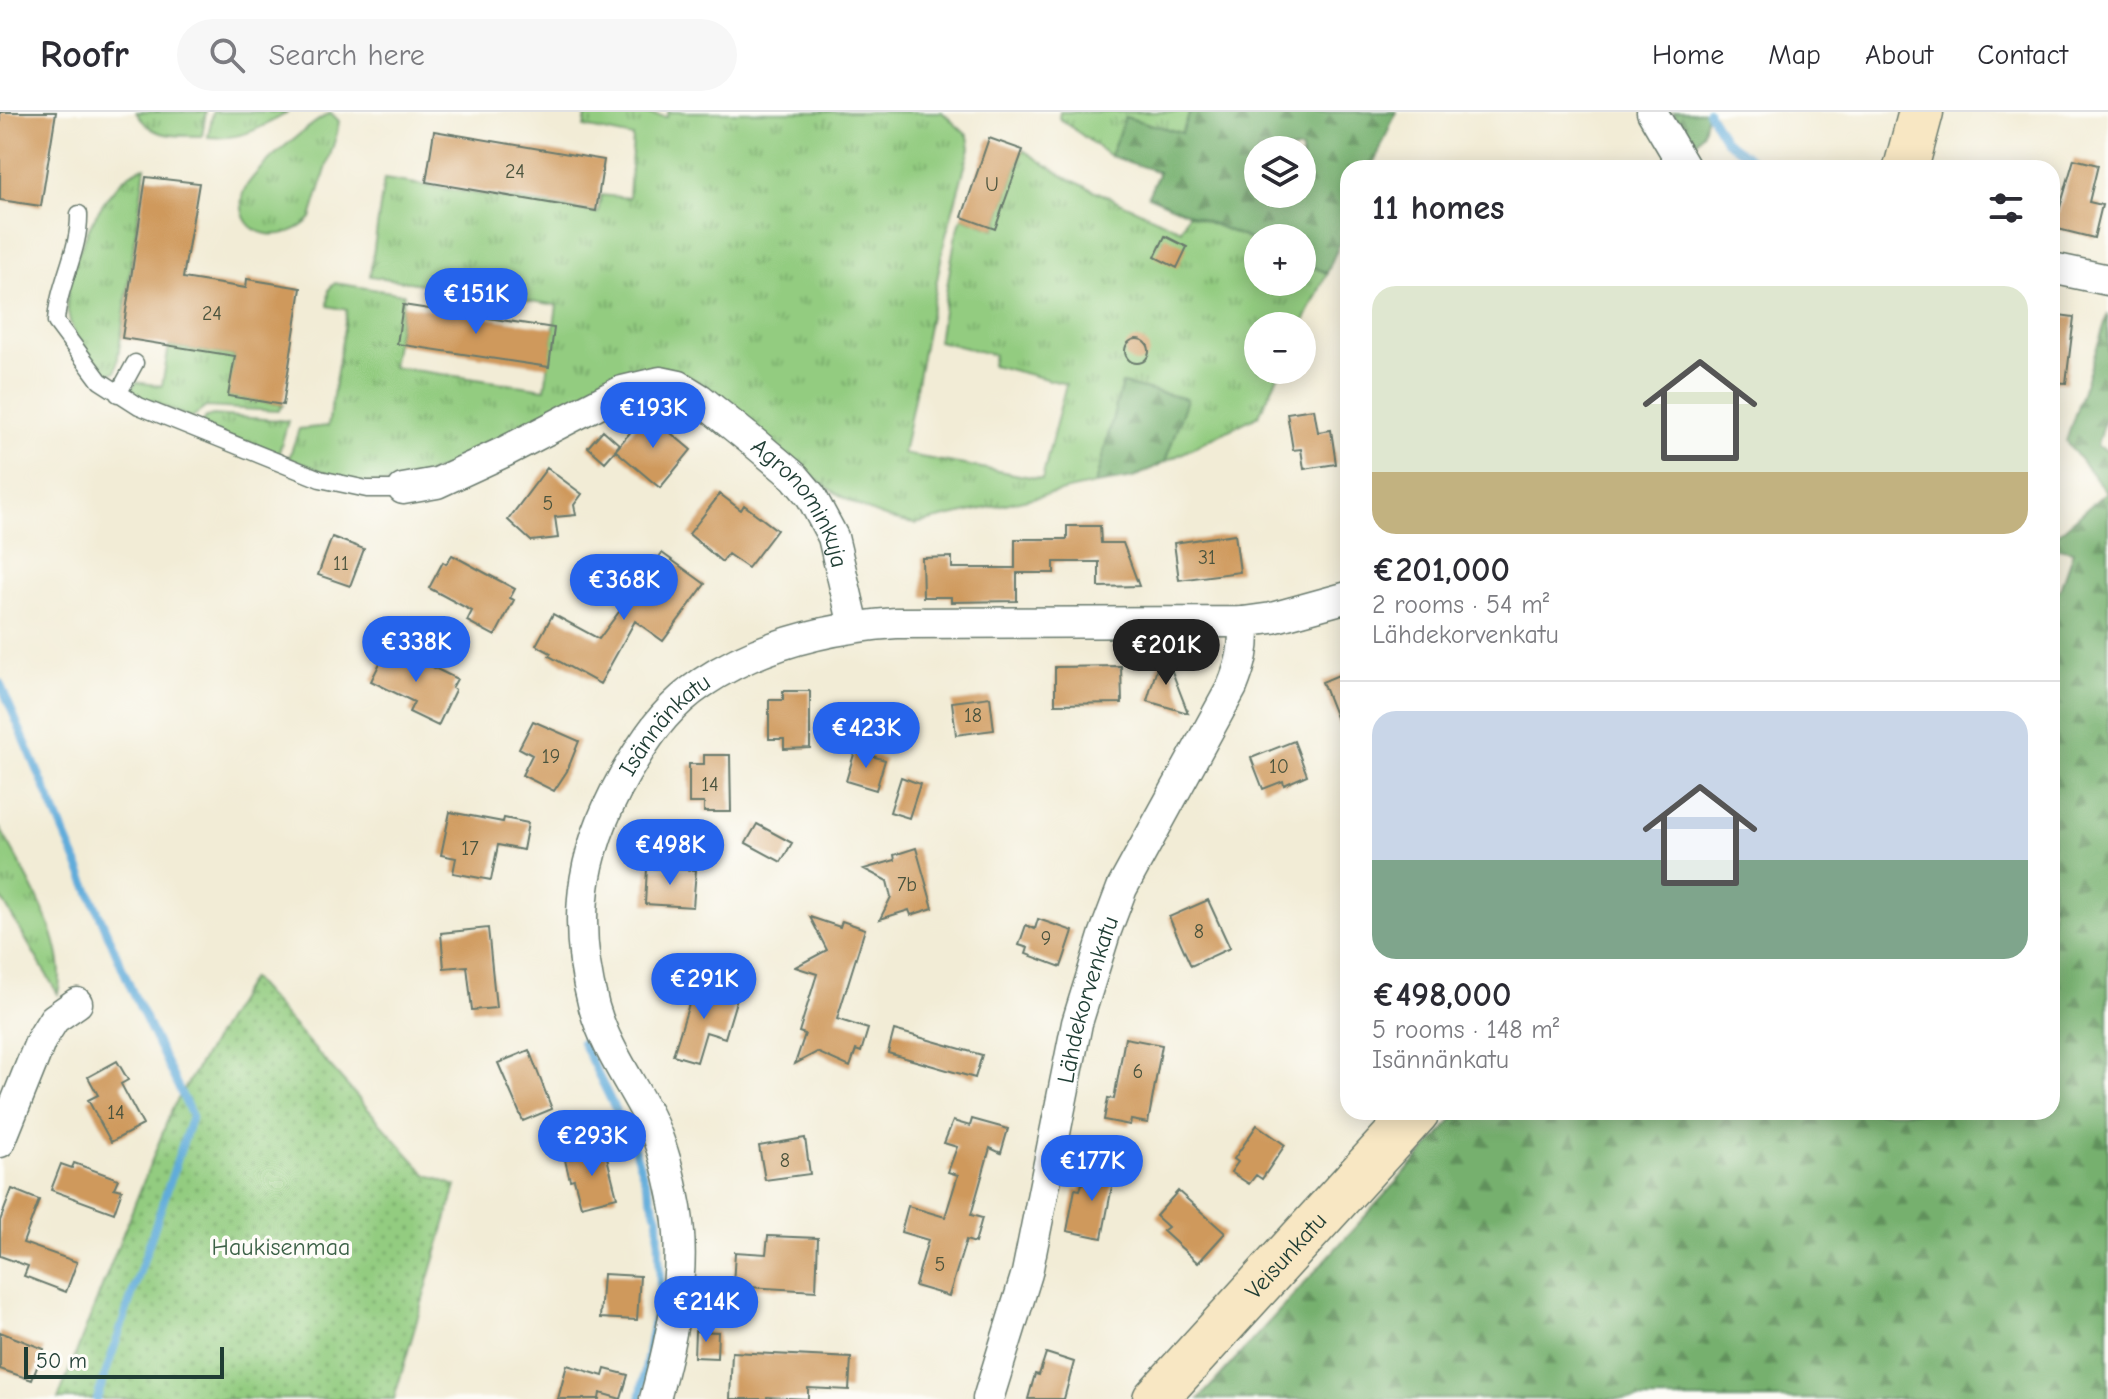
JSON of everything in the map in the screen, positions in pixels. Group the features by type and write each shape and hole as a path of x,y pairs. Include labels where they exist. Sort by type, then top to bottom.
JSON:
{"street":[{"path":"1652,112 1680,160"},
{"path":"1908,160 1921,112"},
{"path":"2060,270 2108,280"},
{"name":"Agronominkuja","path":"403,489 437,483 622,391 647,383 679,386 757,445 795,477 811,496 833,537 854,626"},
{"name":"Isännänkatu","path":"655,1399 674,1320 679,1254 677,1213 663,1150 595,1011 585,966 581,925 584,886 592,846 604,812 621,779 657,724 700,684 747,657 808,636 854,626 896,623 1243,622 1272,618 1340,599"},
{"name":"Lähdekorvenkatu","path":"988,1399 1027,1273 1084,994 1122,888 1232,687 1245,640 1243,622"},
{"path":"0,1142 41,1040 54,1019 77,1003"},
{"name":"Veisunkatu","path":"1155,1399 1410,1120"}],"lane":[{"path":"79,214 80,229 60,292 56,322 100,381 118,394 193,429 320,479 367,489 403,489"},
{"path":"118,394 135,363"}],"green space":[{"path":"136,112 206,112 202,136 157,132"},
{"path":"213,112 289,112 242,135 208,137"},
{"path":"572,112 634,112 667,117 668,112 942,112 968,136 970,148 945,239 903,454 1042,479 1066,384 992,365 994,355 938,341 955,239 962,217 995,229 1023,150 1067,178 1181,230 1188,214 1244,237 1244,296 1316,296 1316,268 1327,273 1309,312 1244,312 1244,384 1274,384 1259,415 1165,462 1187,399 1122,384 1095,484 915,524 864,509 840,496 795,463 700,383 670,369 651,369 623,378 480,452 449,466 392,483 369,484 338,477 289,458 299,429 328,426 347,310 328,306 329,289 335,283 404,294 392,367 545,389 557,305 370,276 384,179 598,213 601,195 629,198 633,137 584,127 586,116"},
{"path":"1060,112 1190,112 1182,133 1125,117 1110,156 1059,118"},
{"path":"1190,112 1396,112 1375,160 1340,160 1340,242 1327,273 1316,268 1316,224 1244,224 1244,237 1148,196 1159,172 1110,156 1125,117 1182,133"},
{"path":"1673,112 1707,112 1703,132 1693,147"},
{"path":"331,113 339,121 337,133 311,218 289,232 266,234 255,230 243,212 242,197 246,188 280,150"},
{"path":"145,167 116,371 108,374 88,355 70,322 68,296 71,275 101,207 130,174"},
{"path":"2108,314 2108,406 2097,446 2108,451 2108,1399 1199,1399 1453,1120 2060,1120 2060,589 2073,551 2060,549 2060,532 2106,492 2066,441"},
{"path":"169,346 235,356 229,396 283,405 278,411 206,407 191,418 133,394 132,387 136,382 162,386"},
{"path":"1122,384 1187,399 1165,462 1133,478 1095,484"},
{"path":"206,417 288,421 278,456 204,429 202,423"},
{"path":"0,828 32,886 51,931 60,974 58,994 0,896"},
{"name":"Haukisenmaa","path":"251,978 426,1174 456,1186 394,1399 58,1399 172,1109"}],"building":[{"path":"0,112 56,112 41,206 0,200"},
{"path":"434,131 604,160 596,211 426,182"},
{"path":"989,138 1023,150 995,229 962,217"},
{"path":"2074,159 2098,165 2089,202 2102,205 2094,238 2060,230 2060,207"},
{"path":"146,177 199,183 183,278 246,288 247,279 301,288 283,405 228,396 235,356 122,338"},
{"path":"1165,236 1187,247 1177,268 1155,257"},
{"path":"403,305 554,328 549,367 397,344"},
{"path":"2060,315 2074,317 2066,383 2060,383"},
{"path":"1137,339 1146,342 1149,351 1146,360 1137,363 1128,360 1125,351 1128,342"},
{"path":"1314,409 1318,432 1331,430 1336,464 1304,469 1301,449 1293,450 1287,413"},
{"path":"647,413 691,450 660,488 615,450"},
{"path":"603,430 620,445 605,462 588,447"},
{"path":"547,468 582,494 574,505 576,515 555,517 558,538 531,541 508,520"},
{"path":"720,494 741,510 744,505 777,530 748,568 728,554 722,562 689,534"},
{"path":"1067,526 1100,526 1101,543 1123,543 1139,586 1099,587 1099,562 1054,562 1054,573 1017,573 1017,601 951,602 951,597 923,597 922,558 952,557 952,568 1015,568 1015,539 1067,539"},
{"path":"1235,534 1240,572 1179,580 1174,543"},
{"path":"332,537 364,549 350,586 318,575"},
{"path":"662,553 705,584 663,641 635,621 600,684 549,656 551,653 536,645 553,614 599,639 641,582 653,589 649,596 664,598 649,571"},
{"path":"452,555 515,589 510,598 514,600 495,636 467,621 472,611 429,588 443,562 446,564"},
{"path":"392,647 457,679 438,726 409,712 414,702 371,681 384,655 388,657"},
{"path":"1163,648 1188,713 1147,701"},
{"path":"1121,666 1122,703 1055,704 1055,667"},
{"path":"1340,674 1340,727 1322,682"},
{"path":"783,691 810,691 810,748 784,749 784,739 769,739 769,700 783,700"},
{"path":"990,697 994,730 956,735 952,702"},
{"path":"533,721 579,741 567,771 554,791 522,775 532,755 519,748"},
{"path":"1294,741 1307,775 1284,785 1283,781 1263,789 1251,758"},
{"path":"855,751 885,760 876,790 846,781"},
{"path":"704,755 730,755 731,812 704,812 704,803 689,803 689,764 704,764"},
{"path":"901,777 920,784 909,818 890,812"},
{"path":"450,812 503,822 504,818 528,823 523,850 498,845 491,880 453,873 456,858 441,855"},
{"path":"757,824 792,843 781,862 746,843"},
{"path":"916,848 933,908 911,915 909,910 880,919 891,897 887,881 864,869 895,860 894,855"},
{"path":"647,868 696,870 693,907 645,904"},
{"path":"1208,900 1230,948 1191,966 1169,917"},
{"path":"810,917 840,927 842,921 865,929 837,1019 868,1029 861,1052 856,1050 850,1067 817,1052 795,1064 805,1034 799,1032 817,974 795,967 827,950"},
{"path":"1038,919 1073,931 1061,967 1026,954 1028,948 1019,945 1026,925 1035,929"},
{"path":"488,928 496,1008 472,1010 467,966 444,968 441,933"},
{"path":"695,985 737,998 725,1038 706,1032 697,1062 673,1055"},
{"path":"894,1030 982,1055 975,1078 888,1053"},
{"path":"1125,1038 1162,1045 1148,1123 1131,1120 1130,1125 1104,1120 1108,1098 1114,1099"},
{"path":"529,1050 552,1109 523,1121 498,1063"},
{"path":"117,1061 128,1080 121,1084 143,1125 111,1142 88,1100 98,1095 88,1077"},
{"path":"972,1119 1008,1129 1001,1153 990,1148 971,1215 982,1218 975,1243 966,1240 949,1296 915,1286 928,1240 901,1232 908,1206 945,1217 958,1175 948,1172 957,1147 944,1143 953,1121 970,1126"},
{"path":"1257,1125 1285,1145 1262,1179 1256,1175 1249,1184 1231,1172 1238,1162 1234,1159"},
{"path":"805,1138 810,1174 765,1180 759,1146"},
{"path":"605,1150 617,1197 581,1206 565,1160"},
{"path":"74,1163 118,1179 114,1188 122,1190 114,1213 51,1190 61,1164 72,1168"},
{"path":"1088,1166 1115,1171 1102,1238 1067,1231 1075,1189 1080,1190"},
{"path":"12,1189 39,1200 23,1243 77,1262 66,1292 24,1276 28,1266 0,1256 0,1221"},
{"path":"1178,1191 1225,1233 1198,1263 1163,1231 1168,1227 1156,1216"},
{"path":"768,1236 818,1238 816,1291 733,1286 735,1252 766,1254"},
{"path":"603,1274 640,1276 637,1320 600,1318"},
{"path":"695,1331 718,1332 717,1358 694,1357"},
{"path":"0,1332 44,1349 32,1380 0,1369"},
{"path":"732,1352 851,1358 849,1390 808,1388 808,1399 730,1399"},
{"path":"1046,1353 1074,1362 1064,1399 1028,1399 1035,1374 1039,1375"},
{"path":"567,1365 603,1376 605,1369 628,1375 621,1399 600,1393 599,1399 558,1399"}],"waterway":[{"path":"1708,112 1725,140 1753,160"},
{"path":"0,683 133,993 192,1116 97,1399"},
{"path":"582,1042 632,1143 658,1218 660,1286 640,1399"}]}
